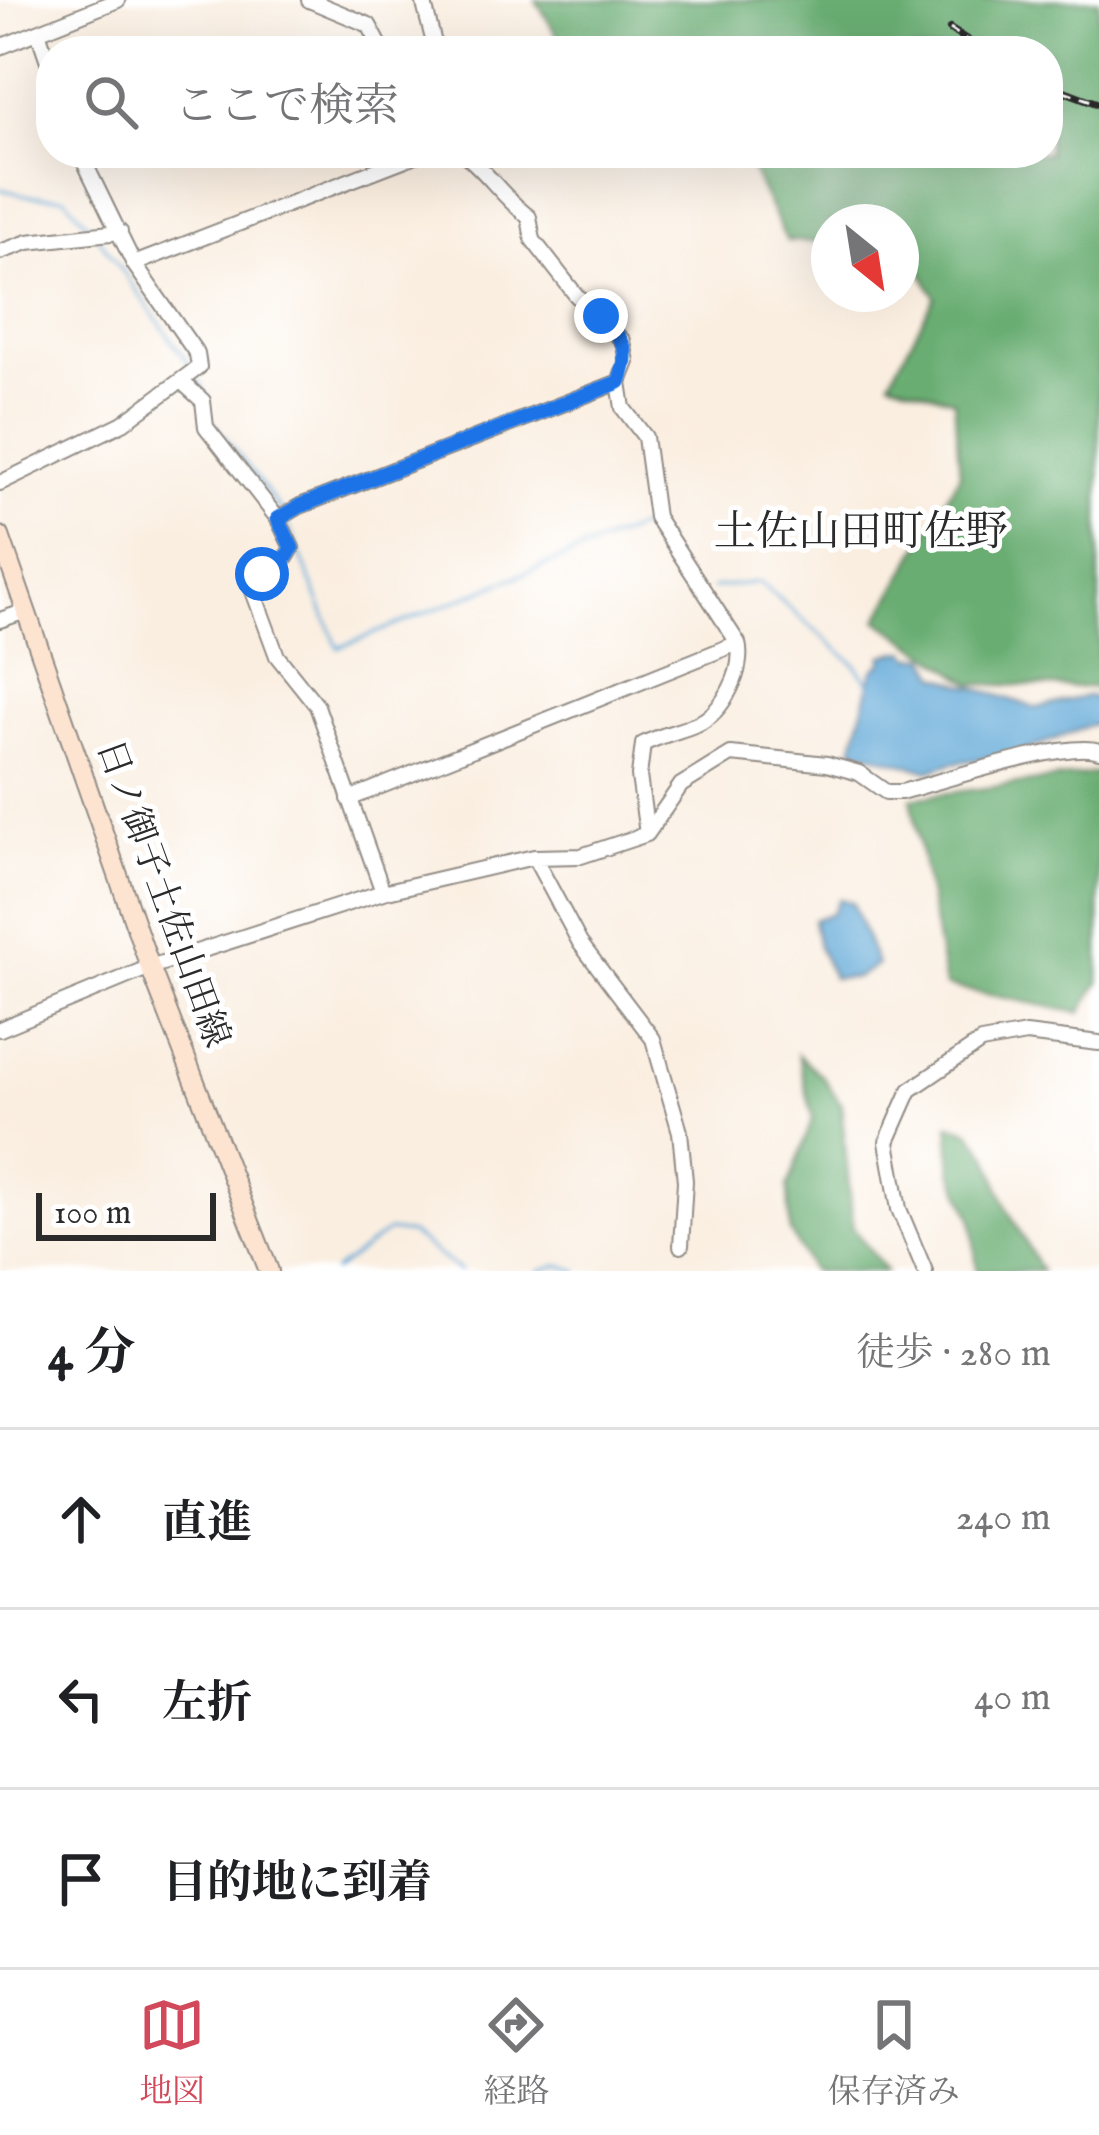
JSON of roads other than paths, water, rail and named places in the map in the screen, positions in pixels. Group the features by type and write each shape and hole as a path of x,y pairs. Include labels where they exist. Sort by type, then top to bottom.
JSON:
{"main road":[{"name":"日ノ御子土佐山田線","path":"0,536 150,968 269,1271"}],"street":[{"path":"0,47 93,4 118,0"},
{"path":"309,0 369,25 375,36"},
{"path":"423,0 432,36"},
{"path":"38,32 39,36"},
{"path":"0,483 123,423 199,368 197,354 134,265 88,168"},
{"path":"134,265 382,168"},
{"path":"483,168 503,198 529,217 533,240 576,295 623,341 622,408 645,437 656,517 737,643 742,659 711,713 698,723 643,744 639,776 647,834"},
{"path":"0,252 28,242 120,232"},
{"path":"184,380 203,401 206,427 278,519 292,548 286,558 250,584 277,656 316,706 383,892"},
{"path":"278,519 300,506 619,382"},
{"path":"0,620 26,611"},
{"path":"349,799 737,643"},
{"path":"0,1029 150,968 383,892 534,857 581,856 647,834 681,785 730,754 827,764 860,773 886,792 901,792 1044,755 1084,747 1099,751"},
{"path":"534,857 580,943 652,1039 680,1132 685,1181 681,1246"},
{"path":"926,1271 899,1209 887,1142 910,1090 981,1042 1026,1034 1099,1043"}],"water":[{"path":"906,651 912,657 927,657 938,676 1037,708 1087,696 1099,699 1099,722 1014,755 952,763 929,771 853,749 873,670 883,662 883,655"},
{"path":"839,899 852,902 877,965 856,978 833,978 818,947 813,920 832,913"}],"waterway":[{"path":"0,189 65,197 93,230"},
{"path":"99,238 191,367"},
{"path":"196,375 208,398"},
{"path":"211,419 282,512"},
{"path":"286,520 338,648 641,527 649,529 685,582 696,587"},
{"path":"712,588 759,582 855,664 870,684"},
{"path":"334,1271 388,1231 411,1234 460,1271"},
{"path":"539,1271 559,1265 579,1271"}],"railway":[{"path":"950,29 961,36"},
{"path":"1063,91 1099,104"}],"district":[{"name":"土佐山田町佐野","path":"861,533"}]}
